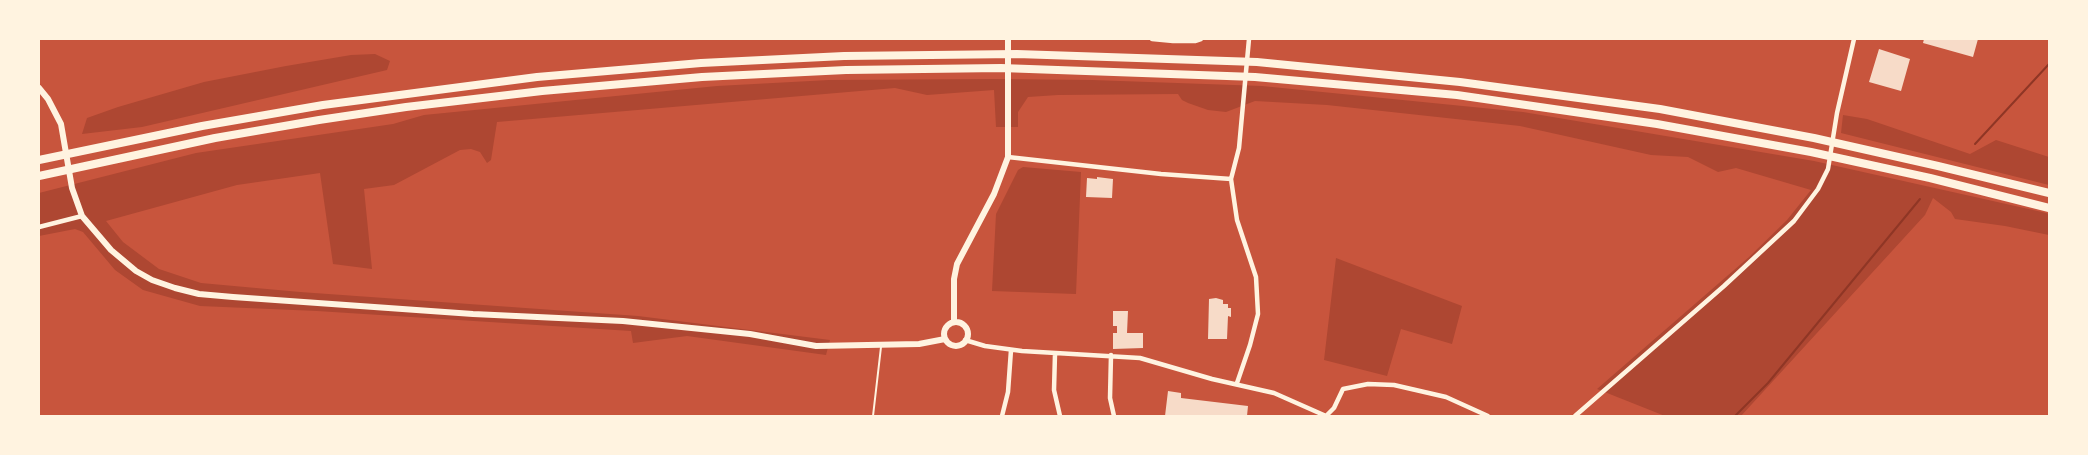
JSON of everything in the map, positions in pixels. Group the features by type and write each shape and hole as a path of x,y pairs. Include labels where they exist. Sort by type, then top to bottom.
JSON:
{"highway":[{"path":"39,160 323,105 537,77 701,63 820,57 1017,54 1236,61 1460,82 1660,109 1814,138 2049,193"},
{"path":"39,176 215,138 320,120 542,91 702,77 846,70 1017,68 1255,77 1457,95 1657,123 1811,152 2049,208"}],"main road":[{"path":"954,322 954,279 957,264 994,194 1008,157 1008,39"},
{"path":"39,88 62,124 72,188 82,216 111,250 135,271 152,280 199,294 473,314 623,321 750,334 816,346 919,344 945,339 954,345 962,344 966,340 966,328 959,322 946,326 945,339"}],"street":[{"path":"1152,39 1195,41 1201,39"},
{"path":"1237,383 1250,345 1257,314 1256,278 1237,220 1231,179 1239,148 1249,39"},
{"path":"1575,416 1670,334 1794,220 1818,189 1828,169 1837,113 1854,39"},
{"path":"1008,157 1231,179"},
{"path":"39,227 82,216"},
{"path":"966,340 1011,350 1140,358 1212,379 1274,393 1326,416 1334,408 1343,388 1368,384 1394,385 1446,397 1488,416"},
{"path":"1002,416 1008,392 1011,350"},
{"path":"1055,354 1054,390 1060,416"},
{"path":"1111,355 1110,398 1114,416"}],"lane":[{"path":"873,416 881,346"}],"shaded area":[{"path":"375,54 390,61 387,70 142,127 82,134 87,118 204,82 351,55"},
{"path":"993,79 1262,86 1523,112 1814,161 2042,212 2049,214 2049,235 1955,219 1951,212 1933,198 1925,215 1741,416 1665,416 1597,389 1749,257 1787,220 1811,190 1736,168 1718,172 1688,157 1651,155 1520,126 1327,105 1255,101 1226,112 1208,110 1188,103 1178,94 1058,95 1028,97 1018,112 1018,127 996,127 994,90 927,95 895,88 497,122 491,160 487,163 480,152 471,149 460,150 394,185 364,189 372,269 333,264 320,173 237,185 106,221 123,242 159,269 201,283 638,316 830,340 826,355 687,336 633,343 631,331 200,306 143,290 115,270 83,232 75,229 39,236 39,193 196,153 393,124 424,115 717,86 829,80"},
{"path":"1843,115 1867,119 1970,154 1996,140 2049,157 2049,185 1841,133"},
{"path":"1023,167 1081,172 1076,294 992,291 996,214 1018,170"},
{"path":"1336,258 1462,306 1452,344 1401,329 1387,376 1324,360"}],"building":[{"path":"1924,39 1978,39 1973,57 1923,43"},
{"path":"1879,49 1910,59 1901,91 1869,82"},
{"path":"1097,177 1113,179 1112,198 1086,197 1087,178 1097,179"},
{"path":"1209,299 1223,300 1223,304 1228,304 1228,308 1231,308 1231,317 1228,316 1227,339 1208,339"},
{"path":"1113,311 1128,311 1127,333 1143,333 1143,348 1113,349 1113,333 1117,333 1117,326 1113,326"},
{"path":"1168,391 1181,393 1181,398 1248,406 1247,416 1165,416"}],"waterway":[{"path":"1975,144 2049,64"},
{"path":"1735,416 1768,383 1920,199"}]}
